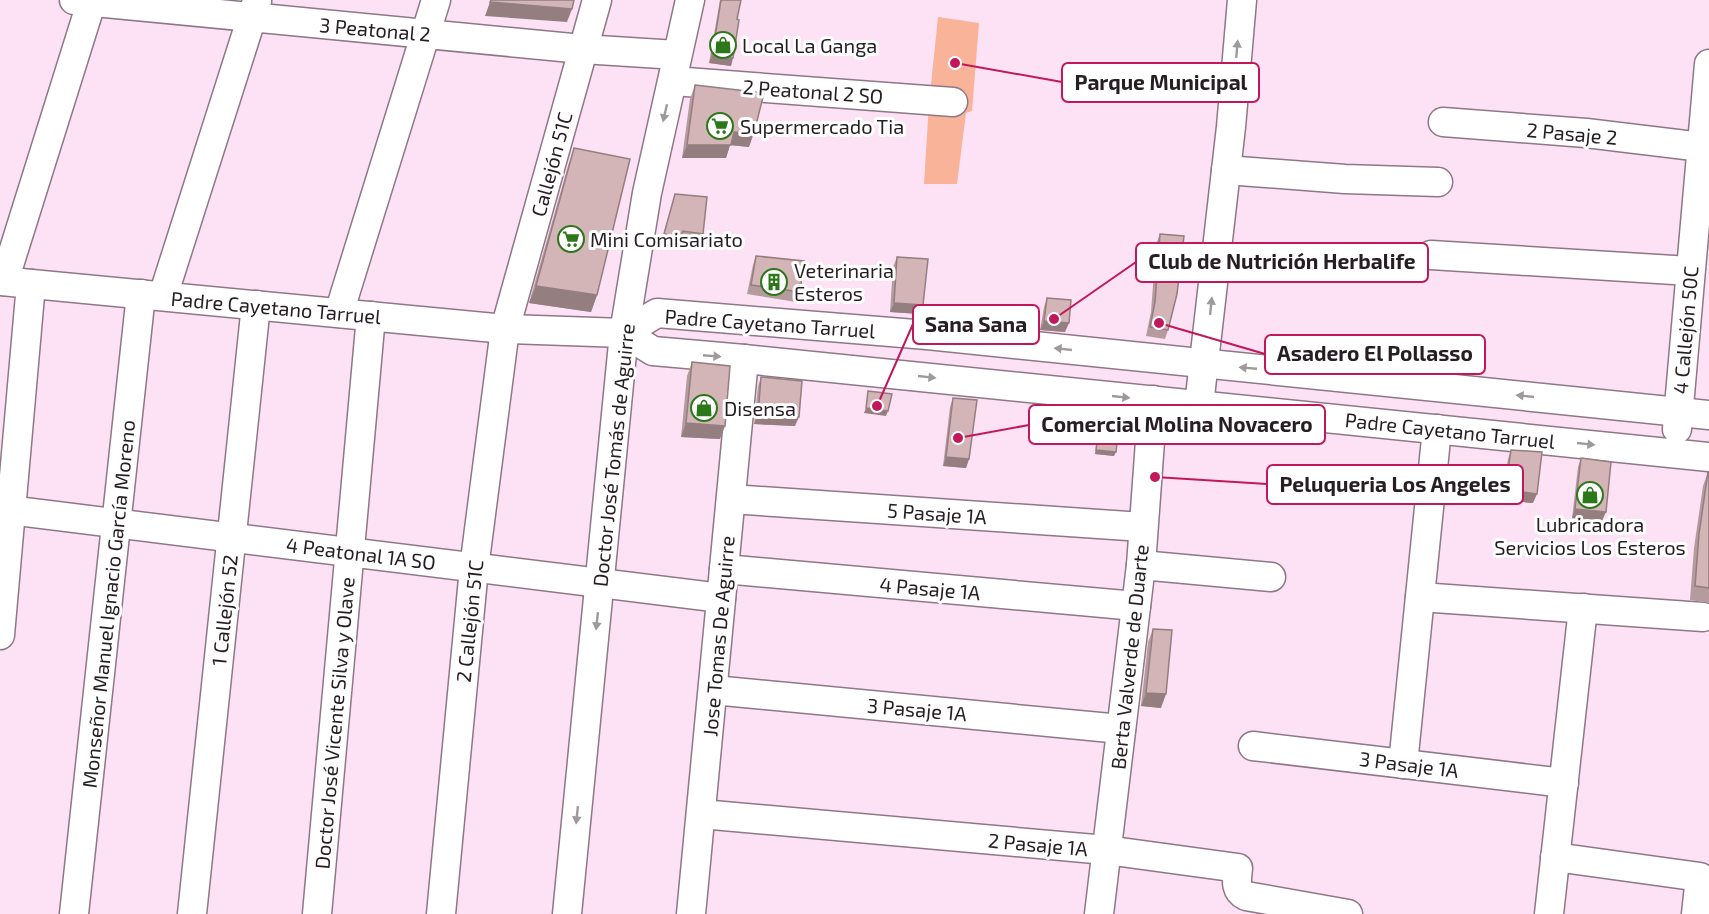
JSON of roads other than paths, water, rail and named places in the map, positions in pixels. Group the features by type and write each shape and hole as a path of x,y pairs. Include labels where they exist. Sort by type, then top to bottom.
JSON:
{"street":[{"path":"339,313 436,0"},
{"name":"Callejón 51C","path":"505,329 597,0"},
{"name":"Doctor José Tomás de Aguirre","path":"567,914 624,333 647,193 690,0"},
{"path":"1199,405 1226,170 1242,0"},
{"path":"0,635 12,282 86,1"},
{"name":"3 Peatonal 2","path":"86,1 254,9 426,34 582,49 675,68"},
{"name":"Monseñor Manuel Ignacio García Moreno","path":"74,914 117,523 152,295 254,9"},
{"name":"4 Callejón 50C","path":"1674,453 1709,64"},
{"name":"2 Peatonal 2 SO","path":"675,68 953,102"},
{"name":"2 Pasaje 2","path":"1443,122 1586,133 1702,147"},
{"path":"1226,170 1345,179 1438,182"},
{"path":"1431,255 1690,271"},
{"name":"Padre Cayetano Tarruel","path":"12,282 505,329 624,333 653,351 1709,456"},
{"name":"1 Callejón 52","path":"192,914 256,305"},
{"name":"Padre Cayetano Tarruel","path":"624,333 657,313 927,335 1709,415"},
{"name":"Doctor José Vicente Silva y Olave","path":"317,914 371,316"},
{"name":"2 Callejón 51C","path":"441,914 474,568 505,329"},
{"name":"Jose Tomas De Aguirre","path":"691,914 744,359"},
{"name":"Berta Valverde de Duarte","path":"1099,914 1141,565 1153,400"},
{"path":"1403,764 1437,429"},
{"name":"5 Pasaje 1A","path":"731,500 1143,527"},
{"name":"4 Peatonal 1A SO","path":"6,509 721,598"},
{"path":"1141,565 1271,577"},
{"name":"4 Pasaje 1A","path":"724,569 1136,606"},
{"path":"1420,597 1703,617"},
{"path":"1549,914 1583,608"},
{"name":"3 Pasaje 1A","path":"713,690 1121,729"},
{"name":"3 Pasaje 1A","path":"1253,746 1564,783"},
{"name":"2 Pasaje 1A","path":"701,814 1106,850 1238,867 1237,885 1240,893 1246,896 1348,914"},
{"path":"1555,857 1700,877 1696,914"}],"place":[{"name":"Local La Ganga","path":"723,45"},
{"name":"Parque Municipal","path":"955,63"},
{"name":"Supermercado Tia","path":"720,126"},
{"name":"Mini Comisariato","path":"571,239"},
{"name":"Veterinaria Esteros","path":"774,282"},
{"name":"Club de Nutrición Herbalife","path":"1054,319"},
{"name":"Asadero El Pollasso","path":"1159,323"},
{"name":"Sana Sana","path":"877,406"},
{"name":"Disensa","path":"704,408"},
{"name":"Comercial Molina Novacero","path":"958,438"},
{"name":"Peluqueria Los Angeles","path":"1155,477"},
{"name":"Lubricadora Servicios Los Esteros","path":"1590,495"}]}
